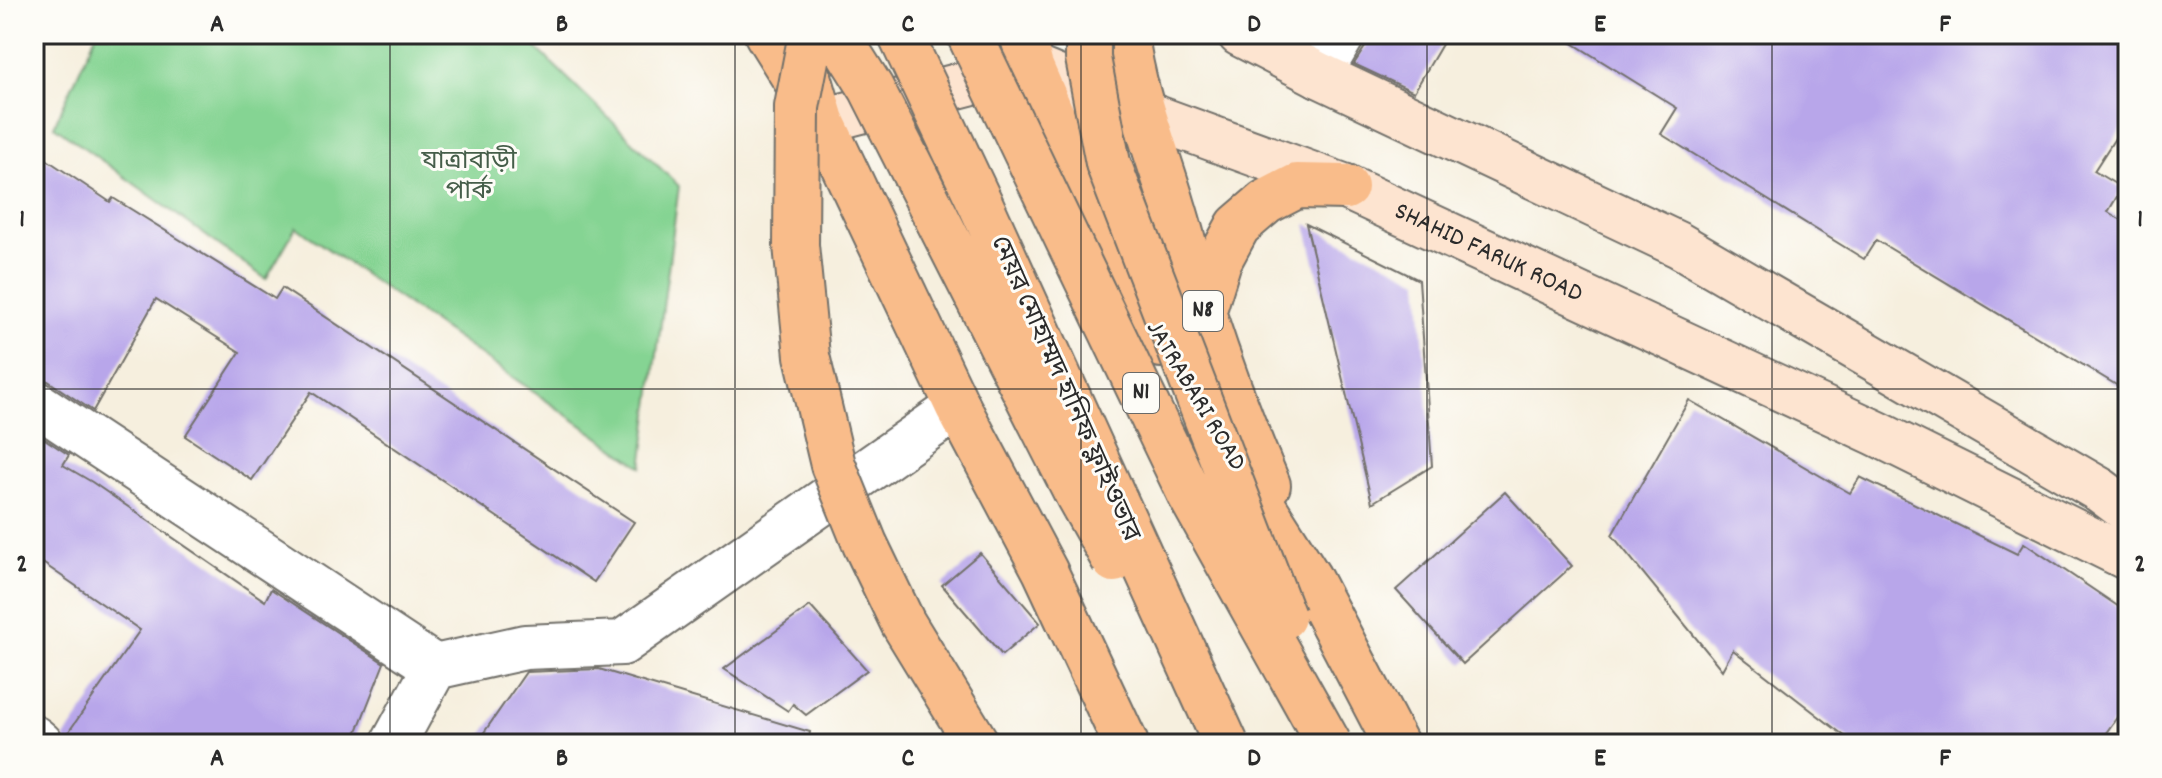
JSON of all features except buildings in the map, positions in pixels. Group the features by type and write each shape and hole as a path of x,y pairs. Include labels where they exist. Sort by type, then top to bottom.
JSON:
{"main road":[{"path":"767,34 822,121 958,407 1045,571 1126,744"},
{"path":"797,34 822,121"},
{"path":"811,34 797,107 796,245 807,356 833,465 865,544 903,623 977,744"},
{"path":"837,34 871,88 1078,496 1136,598 1206,703"},
{"name":"মেয়র মোহাম্মদ হানিফ ফ্লাইওভার","path":"900,34 1226,744"},
{"name":"N1","path":"969,34 1190,495 1330,744"},
{"name":"SHAHID FARUK ROAD","path":"984,34 1026,51 1143,113 1346,187 1876,433 2128,558"},
{"path":"1088,34 1088,58 1108,163 1330,744"},
{"name":"N8","path":"1126,34 1143,113 1203,313 1251,446 1309,578"},
{"path":"1240,34 1319,75 1679,245 2100,490 2128,511"},
{"path":"822,121 1026,51"},
{"name":"JATRABARI ROAD","path":"1026,51 1091,205 1160,345 1309,578 1396,744"},
{"path":"1203,313 1219,261 1238,226 1266,202 1297,186 1346,187"}],"street":[{"path":"1319,75 1343,34"},
{"path":"34,402 435,667 525,647 622,643 958,407"},
{"path":"393,744 435,667"},
{"path":"34,738 41,744"}],"green space":[{"name":"যাত্রাবাড়ী পার্ক","path":"96,34 522,34 679,186 642,467 296,227 266,279 54,126"}]}
